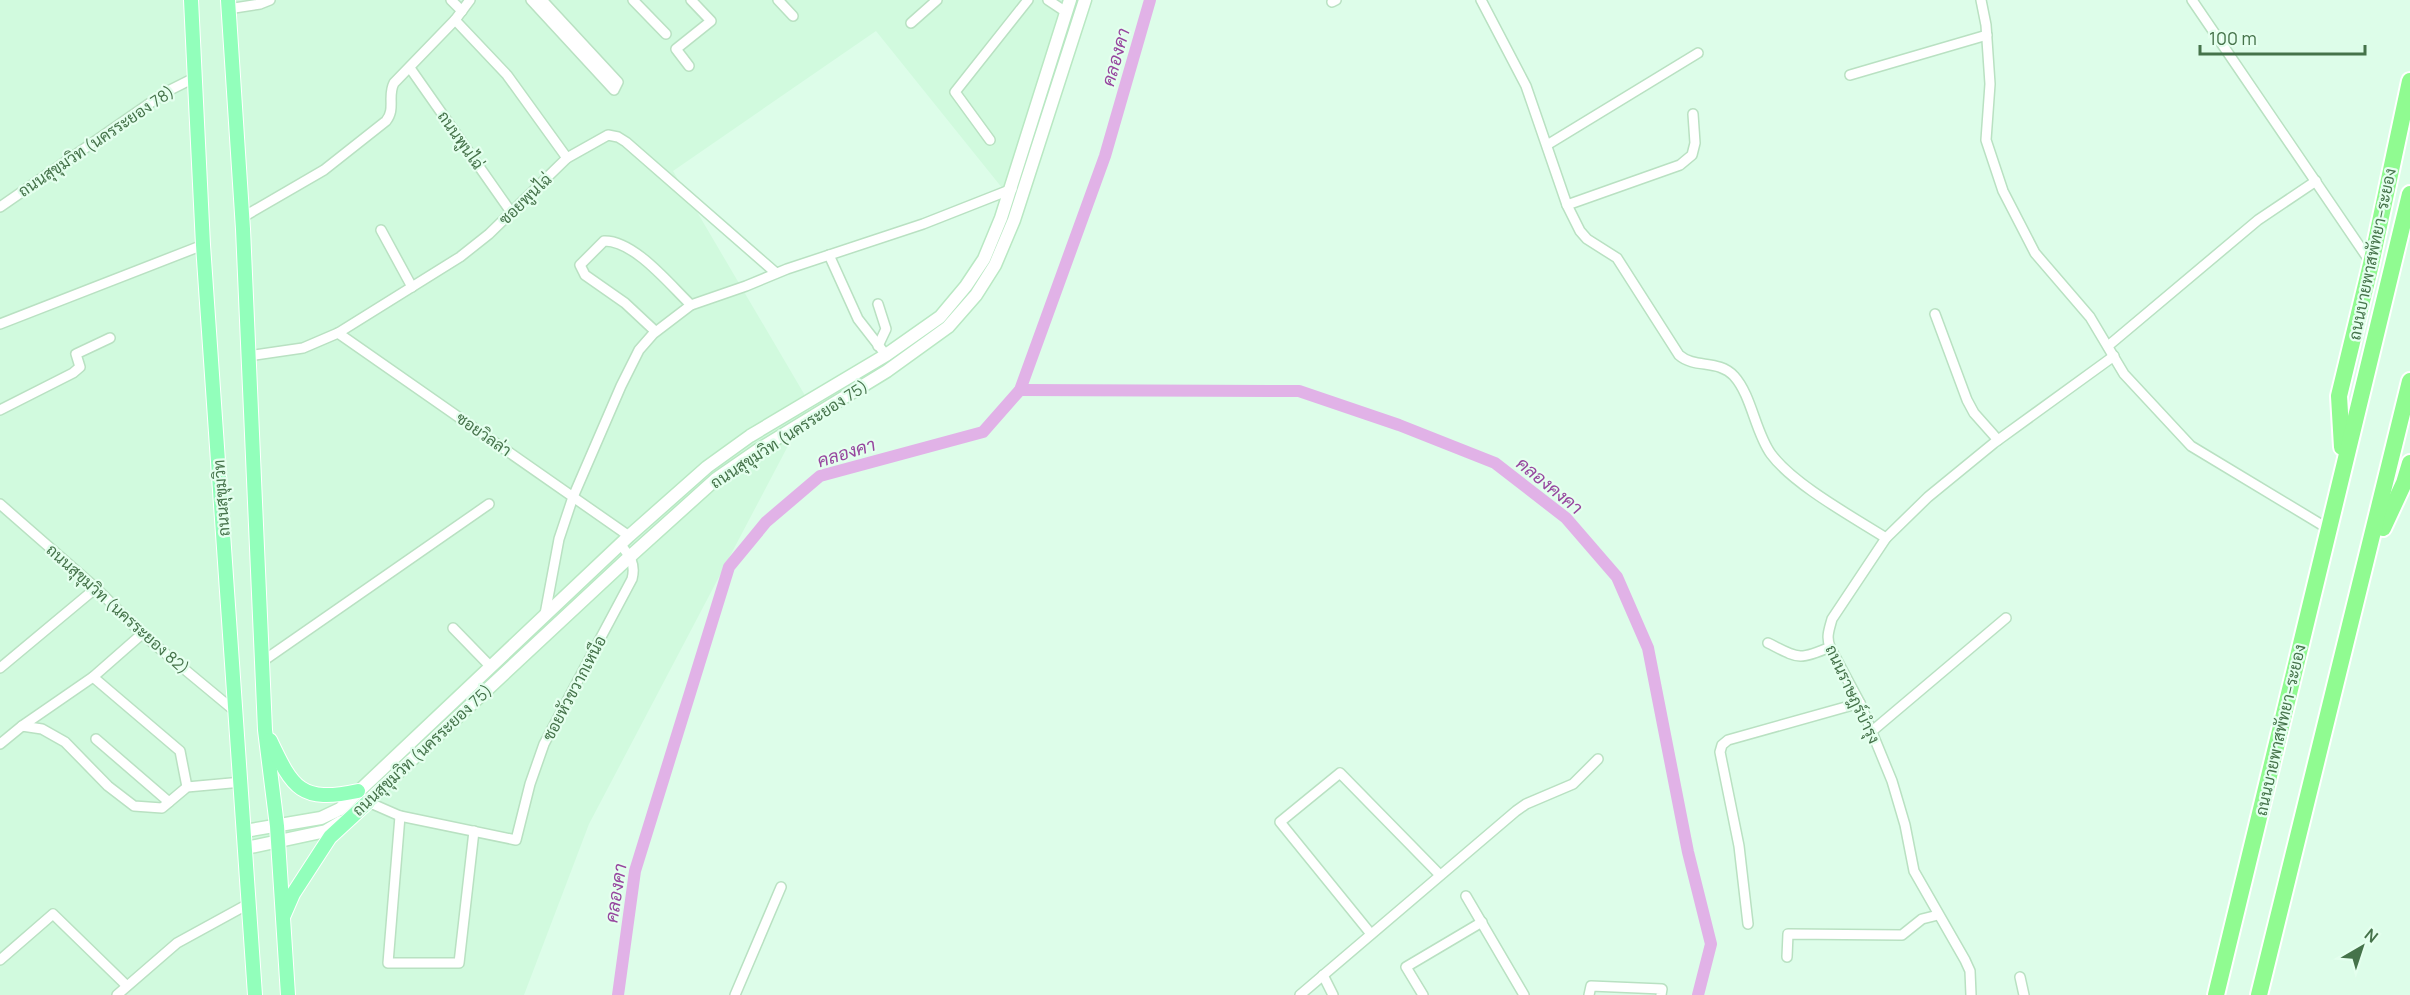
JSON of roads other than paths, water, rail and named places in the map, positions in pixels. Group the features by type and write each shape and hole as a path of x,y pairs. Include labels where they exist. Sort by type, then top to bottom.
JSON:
{"highway":[{"name":"ถนนบายพาสพัทยา–ระยอง","path":"2343,464 2339,396 2371,264 2410,81"},
{"name":"ถนนบายพาสพัทยา–ระยอง","path":"2216,995 2327,528 2410,194"},
{"path":"2259,995 2410,381"},
{"path":"2368,559 2404,483 2410,463"}],"main road":[{"name":"ถนนสุขุมวิท","path":"191,0 203,246 255,995"},
{"name":"ถนนสุขุมวิท","path":"228,5 243,217 265,730 277,826 281,922 288,995"},
{"path":"265,730 292,781 306,791 321,796 363,796"},
{"path":"281,922 293,894 330,837 363,796"}],"street":[{"path":"228,5 260,4 270,0"},
{"path":"451,0 462,11"},
{"path":"243,217 324,170 387,121 392,112 391,88 455,20 470,0"},
{"path":"531,0 544,6 618,82 614,90 544,6"},
{"path":"633,0 666,34"},
{"path":"689,66 676,48 711,21 691,0"},
{"path":"778,0 794,16"},
{"path":"911,22 937,0"},
{"path":"990,140 955,92 1028,0"},
{"path":"1048,0 1068,6"},
{"name":"ถนนสุขุมวิท (นครระยอง 75)","path":"245,831 321,818 363,796 716,479 758,450 916,352 948,327 976,295 995,265 1014,220 1085,0"},
{"path":"1481,0 1526,86 1567,205 1580,231 1617,258 1679,356 1690,362 1711,363 1722,367 1734,376 1770,454 1781,466 1824,499 1886,538"},
{"path":"1982,0 1990,84 1986,140 2003,191 2035,253 2090,316 2124,374 2191,446 2327,528"},
{"path":"2193,0 2371,264"},
{"name":"ถนนสุขุมวิท (นครระยอง 75)","path":"246,848 326,831 346,819 363,796 490,666 707,467 750,436 940,316 966,286 984,259 1012,189 1068,6"},
{"path":"455,20 507,75 567,158"},
{"path":"1850,75 1987,35"},
{"path":"1547,145 1698,53"},
{"name":"ถนนพูนไฉ่","path":"410,68 511,212"},
{"name":"ถนนสุขุมวิท (นครระยอง 78)","path":"0,207 166,92 194,78"},
{"path":"1567,205 1680,165 1692,155 1695,143 1693,114"},
{"name":"ซอยพูนไฉ่","path":"249,356 303,348 338,333 460,257 567,158 604,136 622,139 776,273"},
{"path":"2108,346 2258,220 2316,181"},
{"path":"545,614 559,539 573,497 621,386 639,350 655,332 691,305 776,273 923,224 1012,189"},
{"path":"381,230 412,287"},
{"path":"655,332 624,303 585,275 580,265 604,241 615,241 638,255 691,305"},
{"path":"0,324 203,246"},
{"path":"829,255 858,320 882,351"},
{"path":"878,304 886,329 882,351"},
{"path":"1935,314 1967,400 1974,413 1998,440"},
{"name":"ซอยวิลล่า","path":"338,333 573,497 625,540"},
{"path":"0,410 74,373 80,367 76,354 110,338"},
{"name":"ถนนราษฎร์บำรุง","path":"1971,995 1970,971 1914,870 1905,825 1892,781 1860,703 1827,639 1832,619 1886,538 1928,497 1998,440 2114,356"},
{"name":"ถนนสุขุมวิท (นครระยอง 82)","path":"0,504 96,588 142,634 236,712"},
{"path":"263,661 489,504"},
{"path":"625,540 630,556"},
{"name":"ซอยหัวขวากเหนือ","path":"474,831 516,840 530,784 544,744 632,579 634,566 630,556"},
{"path":"0,668 96,588"},
{"path":"1871,732 2006,618"},
{"path":"453,628 490,666"},
{"path":"0,744 93,677 142,634"},
{"path":"1768,643 1795,657 1807,657 1830,647"},
{"path":"93,677 180,751 188,787"},
{"path":"1748,924 1739,846 1720,752 1722,745 1728,741 1860,703"},
{"path":"22,726 42,729 65,742 108,786 134,806 162,808 188,787 242,782"},
{"path":"96,739 169,802"},
{"path":"1300,995 1516,811 1526,804 1573,784 1598,759"},
{"path":"1371,934 1280,822 1340,773 1440,875"},
{"path":"363,796 400,816 474,831 459,963 388,963 400,816"},
{"path":"735,995 781,887"},
{"path":"1466,896 1524,995"},
{"path":"117,995 183,938 250,903"},
{"path":"0,960 53,914 126,985"},
{"path":"1787,957 1788,934 1902,935 1922,919 1938,915"},
{"path":"1423,995 1406,967 1482,922"},
{"path":"1323,975 1333,995"},
{"path":"2020,977 2024,995"},
{"path":"1590,991 1662,989 1661,995"}],"waterway":[{"name":"คลองคา","path":"618,995 635,871 729,567 766,522 820,476 983,432 1020,390 1105,156 1150,0"},
{"name":"คลองคงคา","path":"1020,390 1299,391 1399,425 1495,463 1566,518 1617,577 1648,648 1688,852 1711,944 1698,995"}]}
